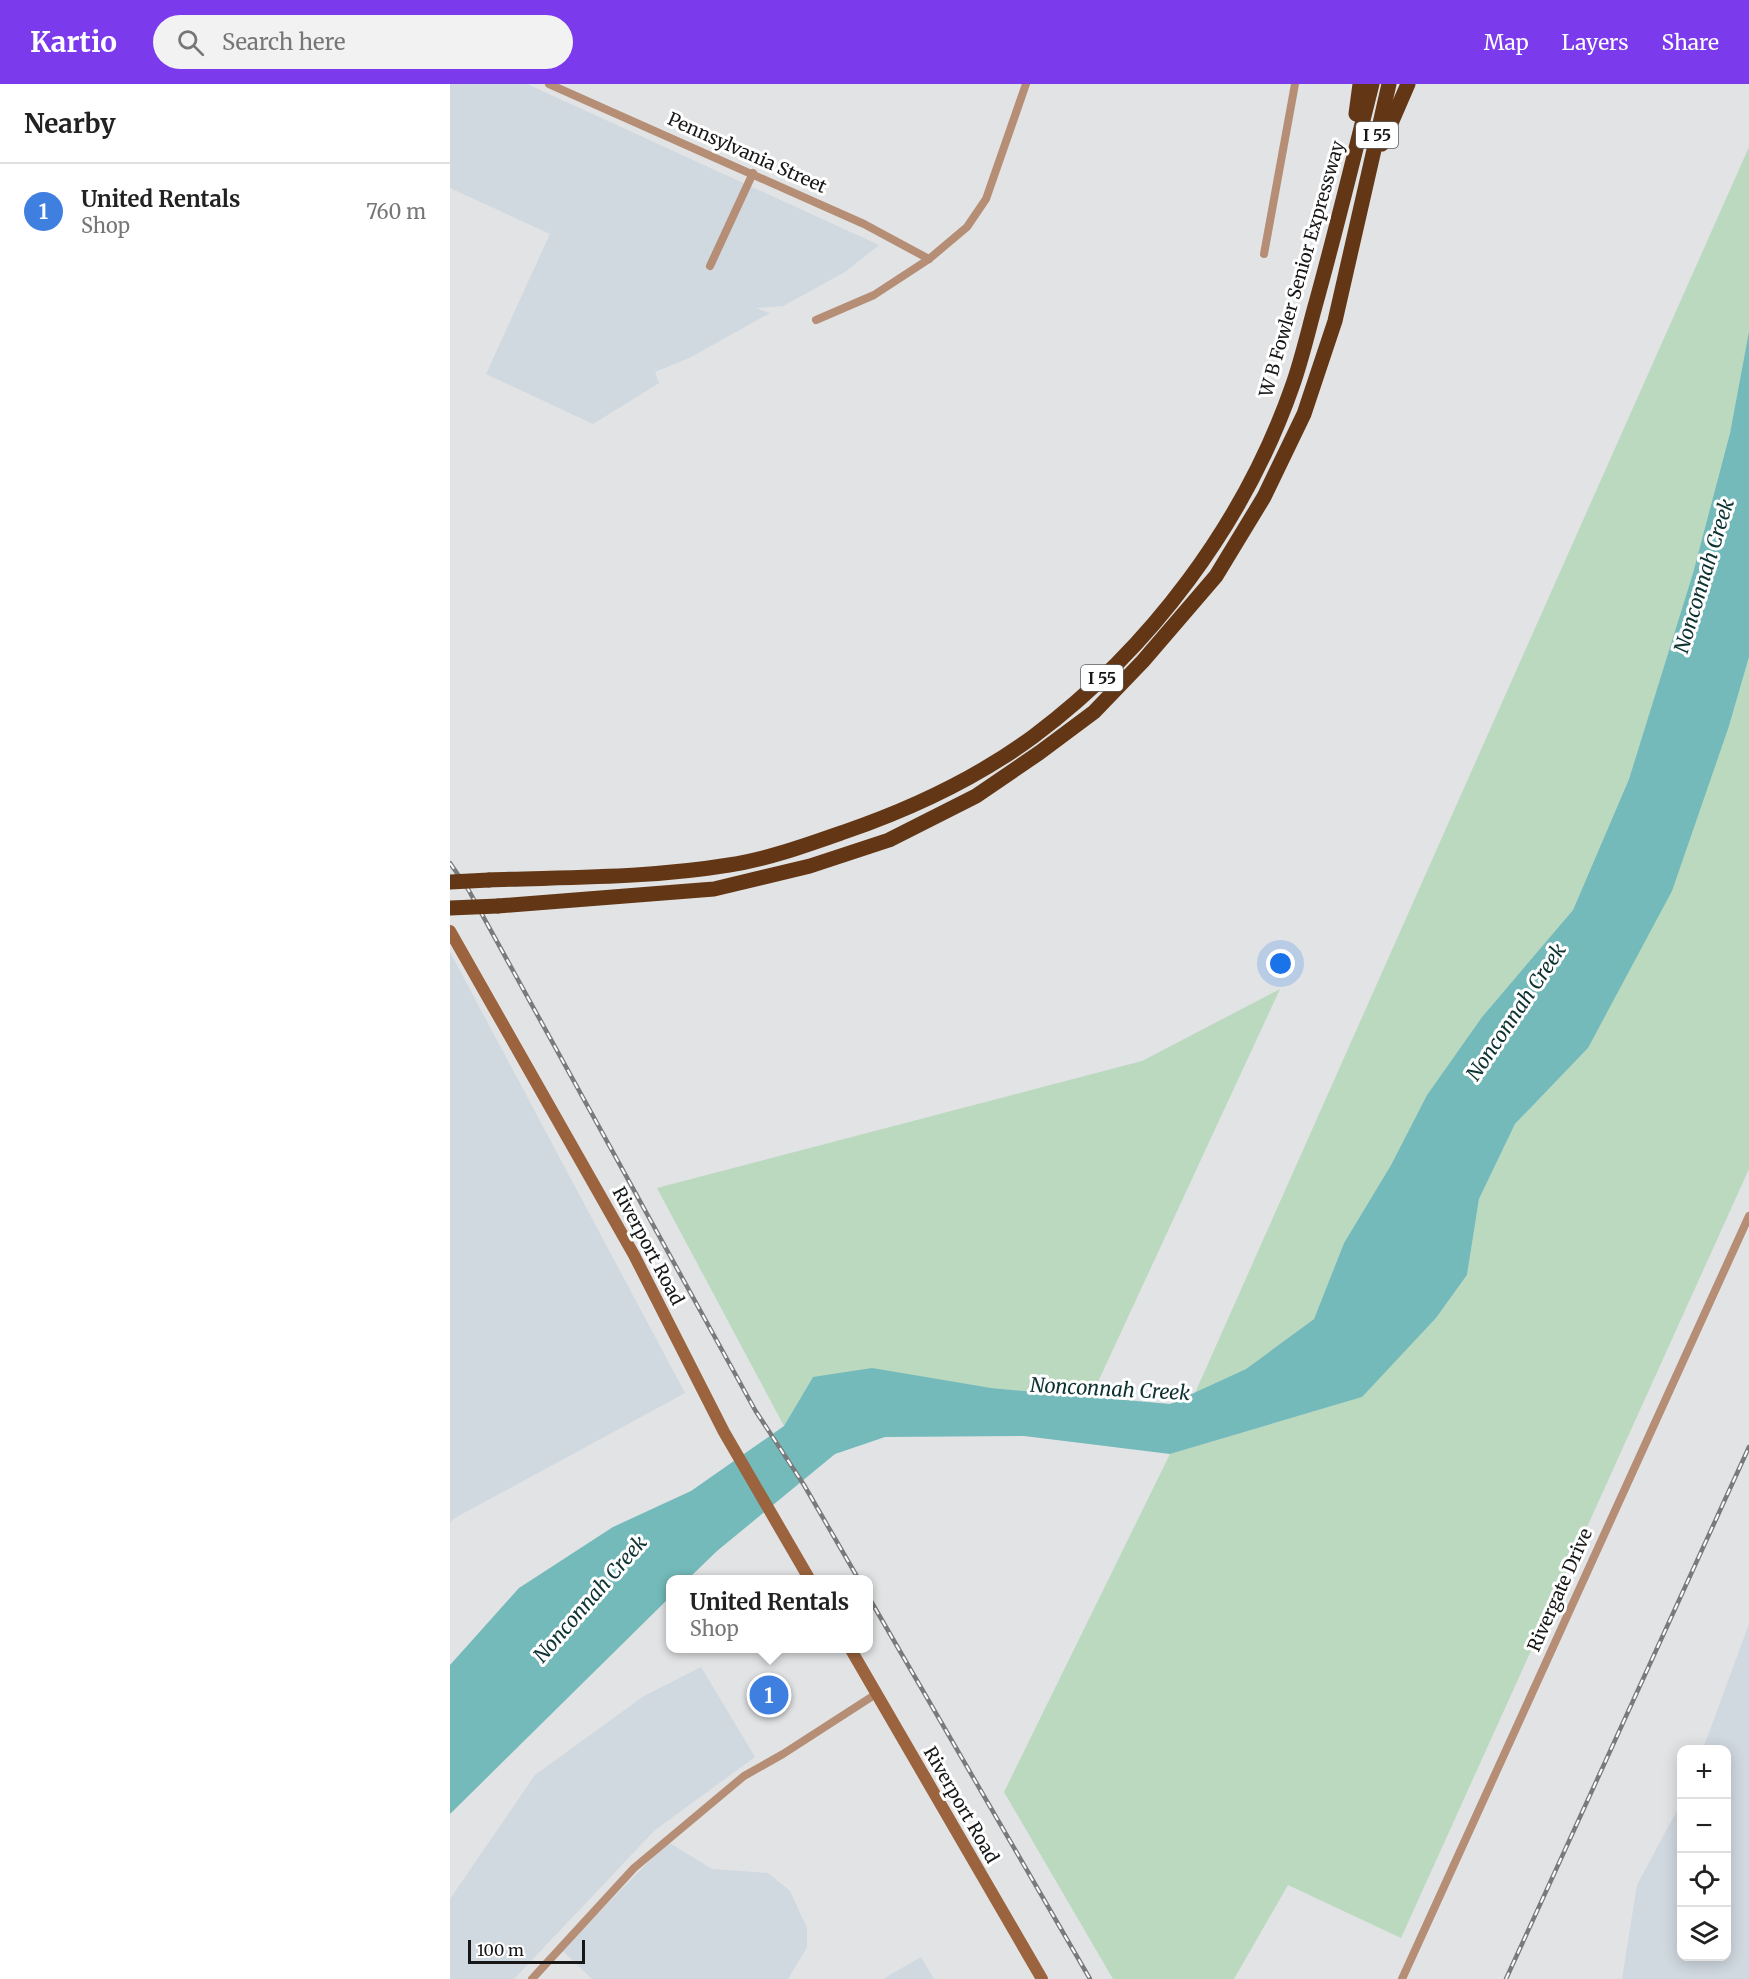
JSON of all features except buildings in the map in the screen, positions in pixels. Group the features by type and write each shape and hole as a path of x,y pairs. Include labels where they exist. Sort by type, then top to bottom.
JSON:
{"highway":[{"path":"1349,179 1360,84"},
{"name":"W B Fowler Senior Expressway","path":"450,882 666,872 731,865 804,846 888,817 962,781 1032,737 1088,692 1152,626 1200,563 1250,484 1292,387 1332,246 1372,84"},
{"name":"W B Fowler Senior Expressway","path":"450,908 714,889 810,866 889,840 976,796 1094,712 1143,661 1216,576 1264,497 1304,414 1335,321 1364,185 1389,84"},
{"path":"1364,185 1408,84"}],"main road":[{"name":"Riverport Road","path":"450,931 634,1254 724,1432 807,1575"},
{"name":"Riverport Road","path":"853,1653 1042,1979"}],"street":[{"name":"Pennsylvania Street","path":"549,84 864,224 929,259"},
{"path":"816,320 874,295 929,259 967,227 986,200 1026,84"},
{"path":"1264,254 1295,84"},
{"path":"710,266 753,173"},
{"name":"Rivergate Drive","path":"1402,1979 1749,1216"},
{"path":"532,1979 634,1868 744,1776 783,1755 876,1694"}],"shaded area":[{"path":"450,84 527,84 879,245 845,272 783,306 755,308 770,313 691,357 655,372 659,383 593,424 486,374 550,234 450,188"},
{"path":"450,952 685,1393 453,1519 450,1523"},
{"path":"1749,1624 1749,1979 1622,1979 1637,1885 1677,1810 1677,1961 1731,1961 1731,1745 1704,1745"},
{"path":"701,1667 755,1757 655,1830 514,1979 450,1979 450,1899 535,1775 644,1696"},
{"path":"668,1842 712,1869 768,1873 790,1891 807,1928 807,1947 788,1979 592,1979 562,1950"},
{"path":"921,1957 934,1979 883,1979"}],"green space":[{"path":"1749,147 1749,331 1730,433 1693,573 1629,779 1573,910 1482,1017 1427,1095 1391,1165 1344,1243 1314,1319 1246,1369 1195,1393"},
{"path":"1749,657 1749,1169 1401,1938 1288,1885 1234,1979 1113,1979 1004,1792 1170,1454 1361,1397 1436,1318 1467,1275 1479,1199 1515,1124 1588,1048 1729,726"},
{"path":"1280,989 1091,1397 991,1388 813,1377 784,1426 657,1188 1142,1061"}],"water":[{"name":"Nonconnah Creek","path":"1749,331 1749,657 1729,726 1672,891 1588,1048 1515,1124 1479,1199 1467,1275 1436,1318 1362,1397 1170,1454 1024,1436 885,1437 835,1454 717,1551 692,1575 666,1575 666,1601 450,1814 450,1665 519,1588 613,1527 691,1491 784,1426 813,1377 872,1368 991,1388 1170,1404 1246,1369 1314,1319 1344,1243 1391,1165 1427,1095 1482,1017 1573,910 1629,779 1693,573 1730,433"}],"railway":[{"path":"450,863 468,889 755,1410 804,1485 856,1575"},
{"path":"1506,1979 1749,1447"},
{"path":"873,1605 1090,1979"}],"place":[{"name":"United Rentals","path":"769,1695"}]}
